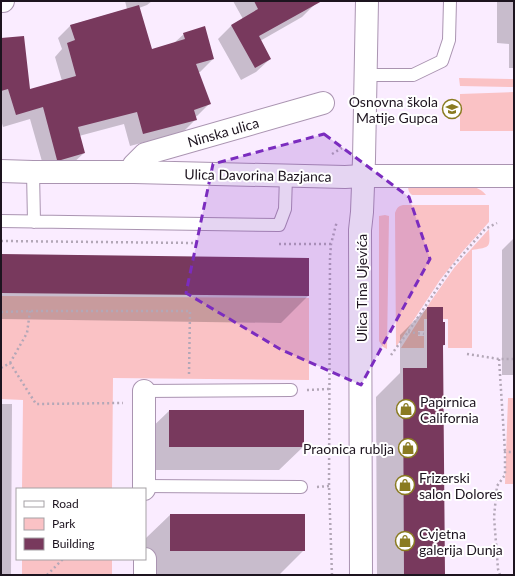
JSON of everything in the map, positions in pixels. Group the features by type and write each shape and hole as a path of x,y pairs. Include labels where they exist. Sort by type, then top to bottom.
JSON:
{"street":[{"name":"Ulica Tina Ujevića","path":"361,575 360,230 364,159 366,1"},
{"name":"Ninska ulica","path":"134,172 134,165 145,154 323,103"},
{"name":"Ulica Davorina Bazjanca","path":"1,171 134,172 345,177 514,176"},
{"path":"144,397 144,488"},
{"path":"145,560 145,575"}],"lane":[{"path":"365,75 414,75 442,61 450,40 450,1"},
{"path":"33,172 34,222"},
{"path":"1,221 279,225 285,209 286,176"},
{"path":"144,397 189,390 291,390"},
{"path":"144,488 301,487"}],"path":[{"path":"391,355 451,268 485,229 497,223"},
{"path":"1,241 197,243"},
{"path":"276,244 331,244 329,486 332,575"},
{"path":"1,368 10,363 27,333 30,311"},
{"path":"1,312 190,311 189,390"},
{"path":"408,332 424,334"},
{"path":"467,354 499,359 514,359"},
{"path":"499,359 506,452 506,475 497,486 494,517 498,570 500,575"},
{"path":"10,363 36,404 144,397"},
{"path":"291,390 329,389"},
{"path":"506,452 514,452"},
{"path":"47,575 63,560"}],"highlighted area":[{"path":"324,134 409,197 430,259 361,385 280,349 186,293 213,164"}],"green space":[{"path":"459,78 514,79 514,87 460,86"},
{"path":"514,92 514,131 460,131 460,94"},
{"path":"408,186 471,186 480,189 486,195 412,195"},
{"path":"489,205 489,222 440,280 396,347 395,213 400,206"},
{"path":"379,216 389,216 387,349 383,347 379,341"},
{"path":"489,229 488,246 472,250 472,348 448,348 448,319 424,319 424,331 418,331 418,336 424,336 424,348 401,348 454,268"},
{"path":"1,296 309,298 309,380 113,378 112,488 22,488 23,400 1,399"},
{"path":"508,398 514,398 514,484 505,484"},
{"path":"22,560 112,560 112,575 22,575"}],"building":[{"path":"254,1 322,1 259,36 271,59 255,68 231,25 258,9"},
{"path":"139,5 152,49 185,39 183,33 205,26 214,59 196,64 211,104 194,110 197,120 143,134 137,112 78,127 85,153 57,160 43,107 16,115 8,89 1,91 1,38 24,36 30,89 76,76 67,43 75,40 70,25"},
{"path":"1,254 309,258 309,296 1,293"},
{"path":"427,307 443,307 443,322 445,322 445,345 443,345 445,575 404,575 403,368 427,368"},
{"path":"169,410 304,410 304,447 169,447"},
{"path":"170,514 305,514 305,551 170,551"}],"place":[{"name":"Osnovna škola Matije Gupca","path":"452,109"},
{"name":"Papirnica California","path":"406,409"},
{"name":"Praonica rublja","path":"408,448"},
{"name":"Frizerski salon Dolores","path":"405,485"},
{"name":"Cvjetna galerija Dunja","path":"405,541"}]}
